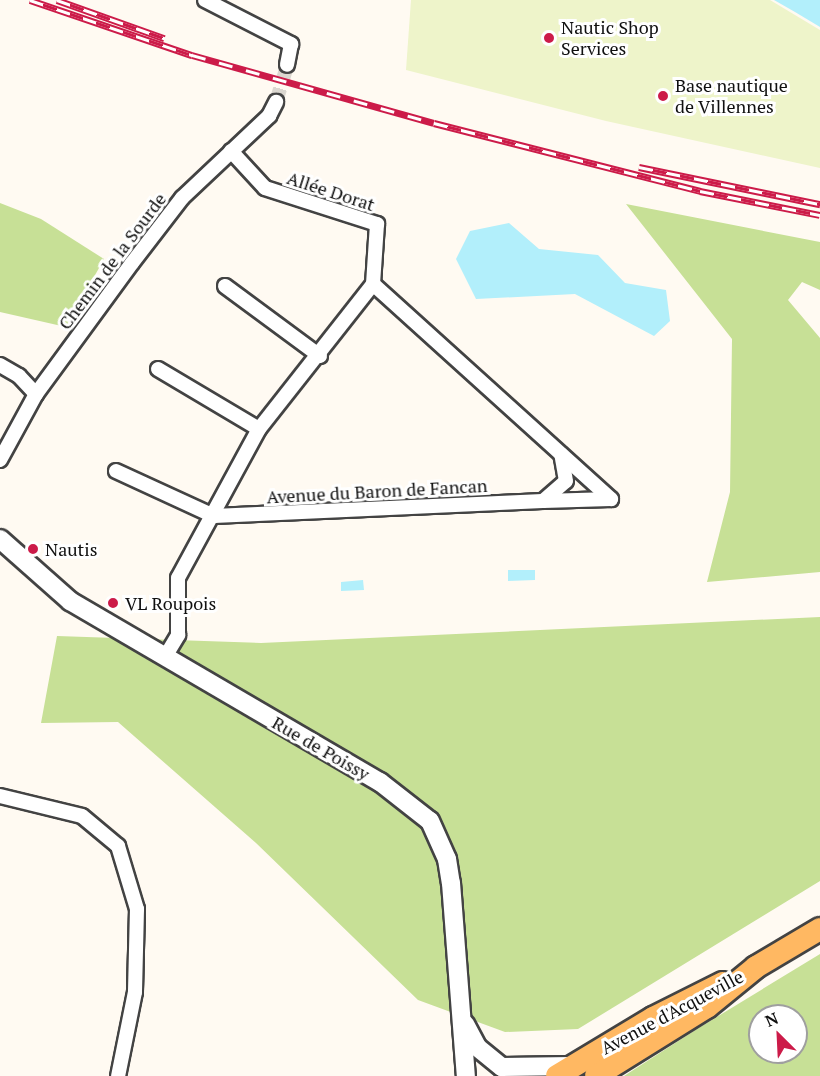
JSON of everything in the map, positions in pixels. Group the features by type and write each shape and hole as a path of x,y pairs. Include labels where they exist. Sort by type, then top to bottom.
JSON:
{"main road":[{"path":"596,1076 707,1007 756,967 820,929"},
{"name":"Avenue d'Acqueville","path":"565,1071 653,1018 756,967"}],"street":[{"path":"205,0 291,44 287,65"},
{"name":"Chemin de la Sourde","path":"0,460 36,394 182,198 269,116 276,102"},
{"name":"Allée Dorat","path":"231,151 265,188 377,224 373,284"},
{"path":"165,657 178,635 178,578 214,516 259,429 320,356 373,284"},
{"name":"Avenue du Baron de Fancan","path":"214,516 611,499 373,284"},
{"path":"225,286 320,356"},
{"path":"0,365 19,376 36,394"},
{"path":"158,369 259,429"},
{"path":"543,501 566,481 561,454"},
{"path":"116,471 214,516"},
{"name":"Rue de Poissy","path":"0,539 70,601 380,782 430,821 443,848 451,883 467,1074"},
{"path":"0,796 82,816 118,846 137,909 135,992 118,1076"},
{"path":"464,1023 477,1047 504,1072 565,1071"}],"green space":[{"name":"Base nautique de Villennes","path":"411,0 770,0 820,30 820,168 606,121 406,70"},
{"path":"0,203 41,219 104,259 66,327 0,312"},
{"path":"626,204 820,242 820,290 802,282 788,300 820,338 820,572 707,582 730,492 732,339"},
{"path":"820,617 820,881 578,1029 505,1032 418,1000 256,843 118,722 41,723 57,636 261,643"},
{"path":"820,954 820,1076 624,1076 697,1029"}],"water":[{"path":"774,0 820,0 820,27 795,12"},
{"path":"509,223 539,249 598,255 625,283 666,290 670,321 654,336 575,294 476,299 456,259 470,231"},
{"path":"508,570 535,570 535,580 508,581"},
{"path":"363,580 364,590 341,591 341,582"}],"tunnel":[{"path":"276,102 287,65"}],"railway":[{"path":"30,0 192,55 434,123 700,191 820,215"},
{"path":"57,0 164,38"},
{"path":"639,167 820,204"}],"place":[{"name":"Nautic Shop Services","path":"549,38"},
{"name":"Base nautique de Villennes","path":"663,96"},
{"name":"Nautis","path":"33,549"},
{"name":"VL Roupois","path":"113,603"}]}
